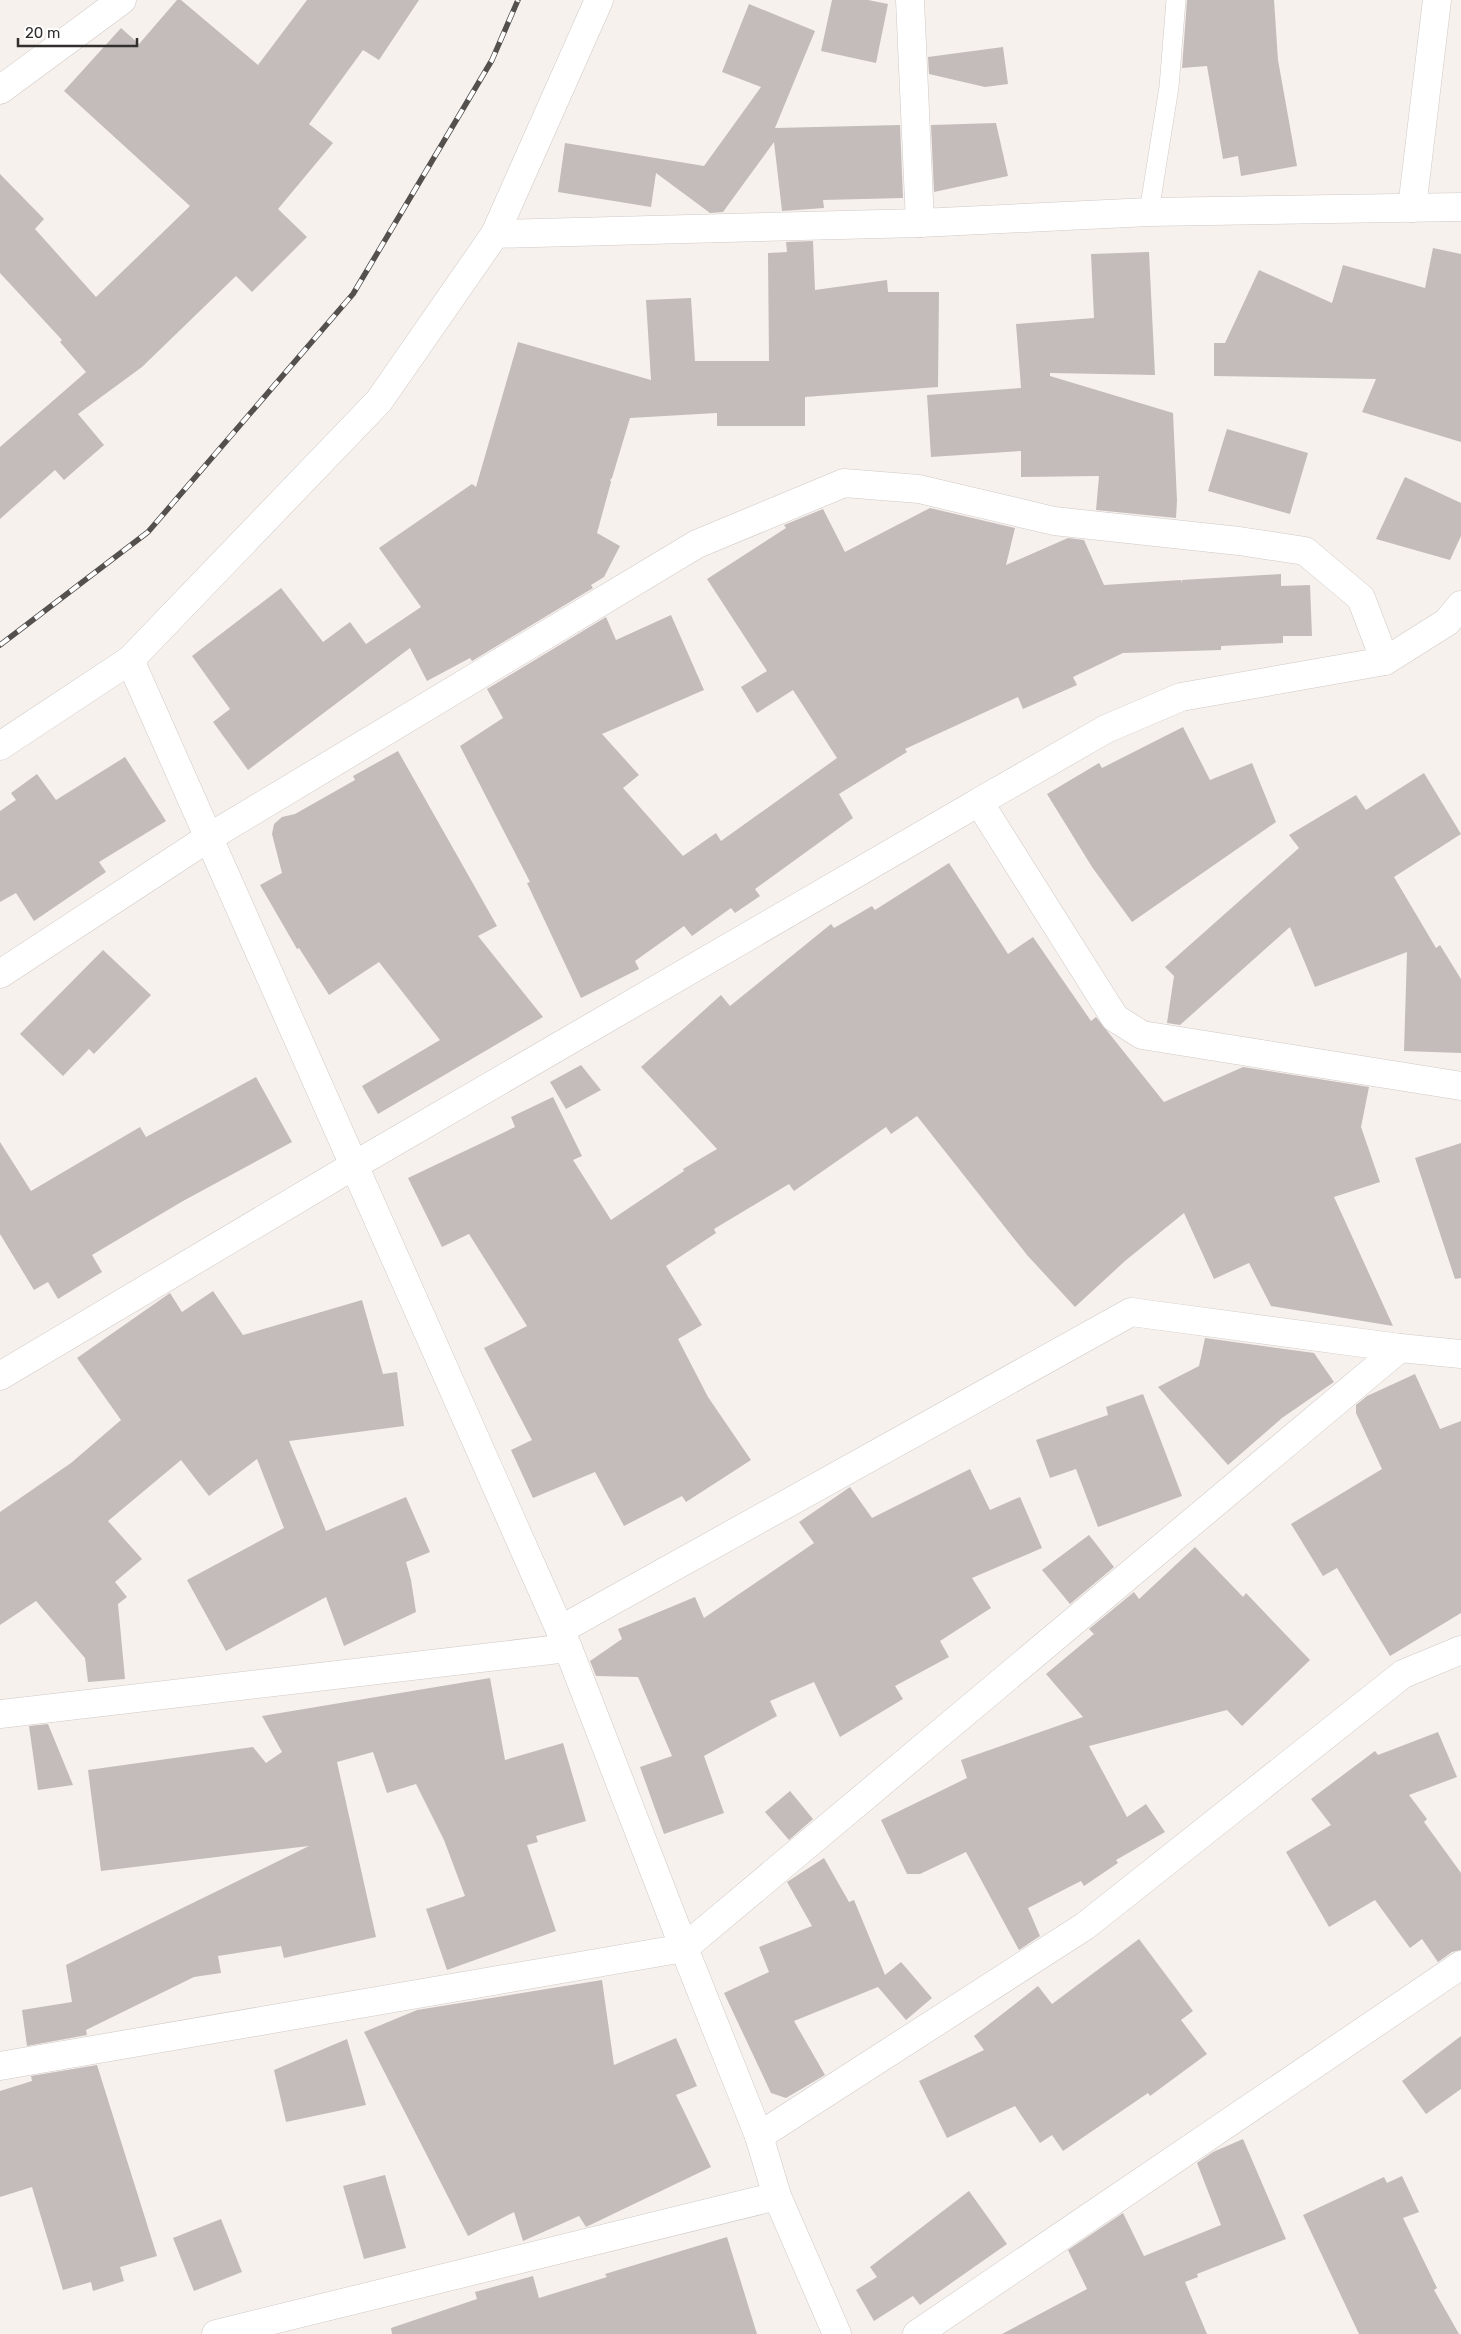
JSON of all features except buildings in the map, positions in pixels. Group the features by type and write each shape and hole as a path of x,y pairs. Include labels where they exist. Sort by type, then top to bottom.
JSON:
{"street":[{"path":"0,90 122,0"},
{"path":"0,746 130,660 379,401 495,234 599,0"},
{"path":"910,0 920,223"},
{"path":"1412,208 1437,0"},
{"path":"495,234 920,223 1149,212 1461,207"},
{"path":"0,974 208,838 697,544 844,483 919,489 1054,521 1239,541 1304,551 1361,598 1385,661"},
{"path":"0,1376 353,1166 1106,729 1181,697 1385,661 1446,622 1461,605"},
{"path":"130,660 564,1639 759,2136 777,2196 837,2334"},
{"path":"979,802 1116,1018 1142,1035 1461,1086"},
{"path":"0,1714 564,1639 1131,1312 1400,1348 1461,1354"},
{"path":"0,2066 684,1948 1400,1348"},
{"path":"759,2136 1085,1926 1403,1674 1461,1650"},
{"path":"917,2334 1461,1965"},
{"path":"216,2334 777,2196"}],"lane":[{"path":"1149,212 1168,87 1176,0"}],"railway":[{"path":"0,645 148,532 353,294 492,60 518,0"}]}
